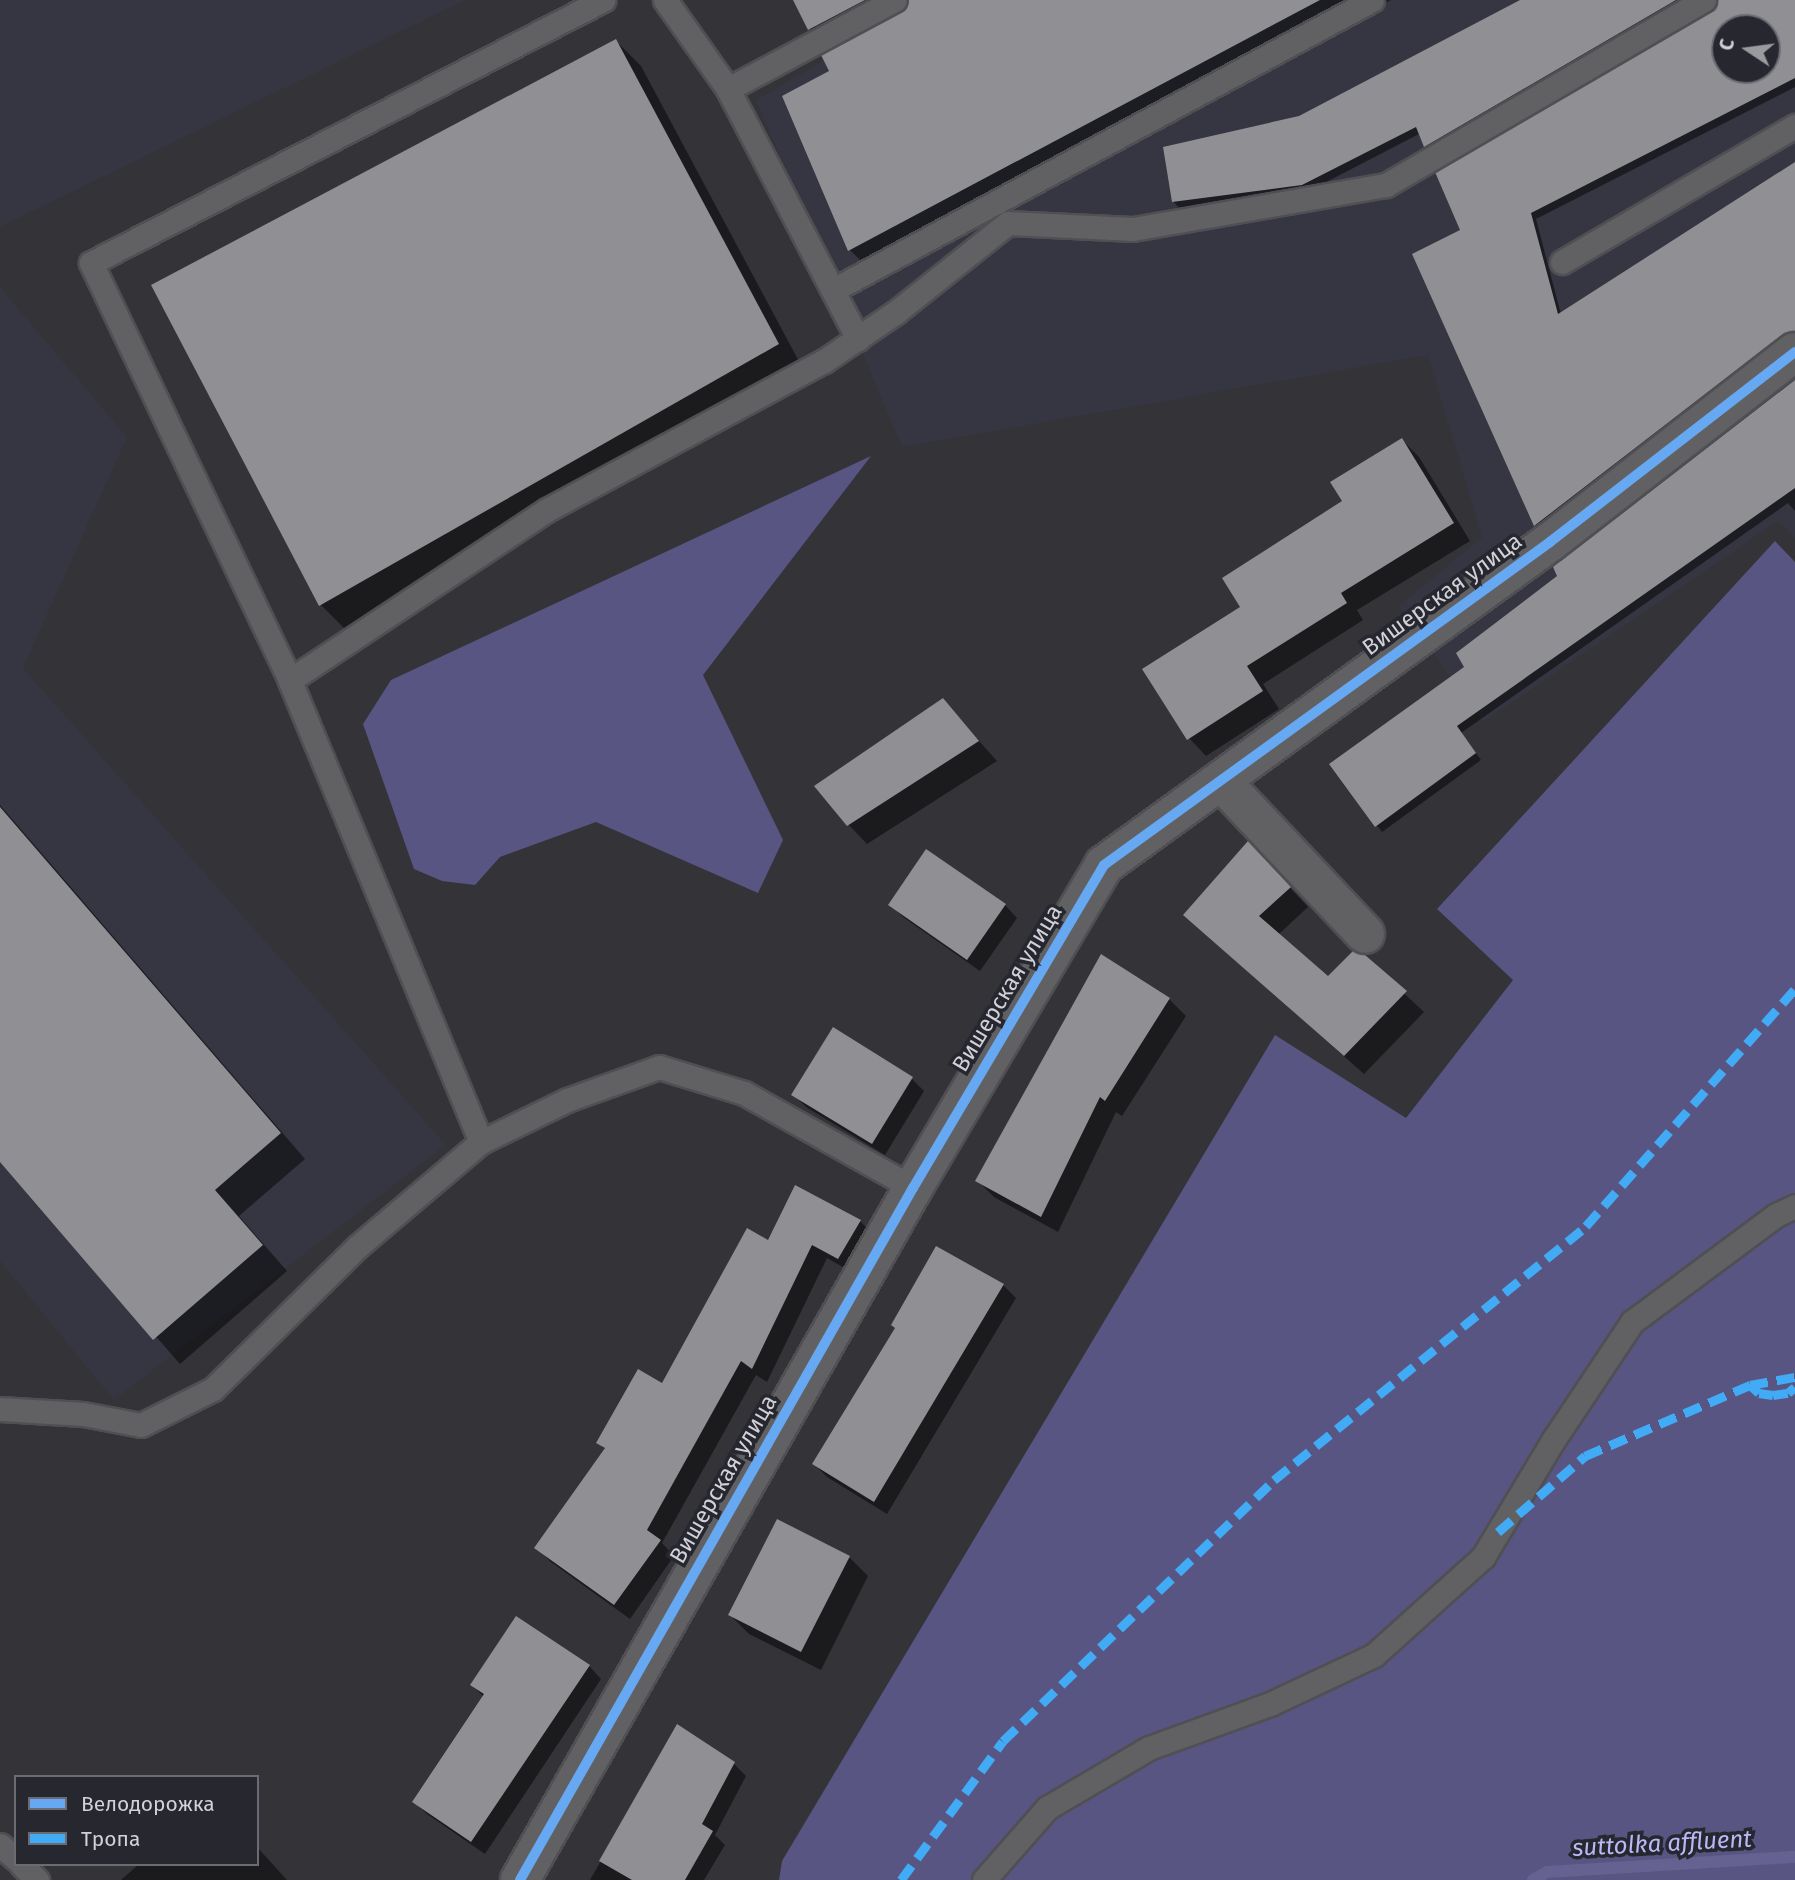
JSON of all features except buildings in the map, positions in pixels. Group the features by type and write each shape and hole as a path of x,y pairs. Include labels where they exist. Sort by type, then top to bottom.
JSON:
{"street":[{"name":"Вишерская улица","path":"520,1880 913,1188 1104,865 1550,542 1795,352"},
{"path":"1221,781 1366,934"}],"lane":[{"path":"481,1142 290,680 91,263 603,0"},
{"path":"665,0 729,89 858,339"},
{"path":"729,89 895,0"},
{"path":"833,290 1371,0"},
{"path":"290,680 547,510 824,361 858,339 1008,223 1133,229 1386,185 1704,0"},
{"path":"1562,262 1795,126"},
{"path":"0,1409 83,1414 141,1425 212,1389 357,1247 481,1142 567,1100 659,1067 744,1093 913,1188"},
{"path":"984,1880 1047,1808 1149,1748 1270,1704 1374,1655 1483,1557 1554,1438 1632,1322 1776,1215 1795,1206"},
{"path":"0,1844 14,1858"},
{"path":"23,1866 37,1880"}],"shaded area":[{"path":"0,0 465,0 0,227"},
{"path":"928,0 1795,0 1795,538 1778,521 1483,722 1399,606 1482,537 1428,355 902,447 756,100"},
{"path":"0,287 127,437 23,668 446,1145 114,1400 0,1261"},
{"path":"871,456 703,675 783,840 758,893 596,822 500,857 475,885 442,881 414,869 363,724 391,680"},
{"path":"1775,541 1795,562 1795,1880 779,1880 782,1861 1275,1035 1406,1118 1513,980 1437,909"}],"waterway":[{"name":"suttolka affluent","path":"1533,1880 1547,1872 1795,1857"}],"marked path":[{"path":"901,1880 1003,1741 1274,1480 1586,1226 1795,989"},
{"path":"1498,1532 1585,1456 1750,1385 1795,1377"},
{"path":"1750,1385 1759,1393 1773,1395 1788,1393 1795,1387"}],"cycle path":[{"path":"520,1880 913,1188 1104,865 1550,542 1795,352"}]}
